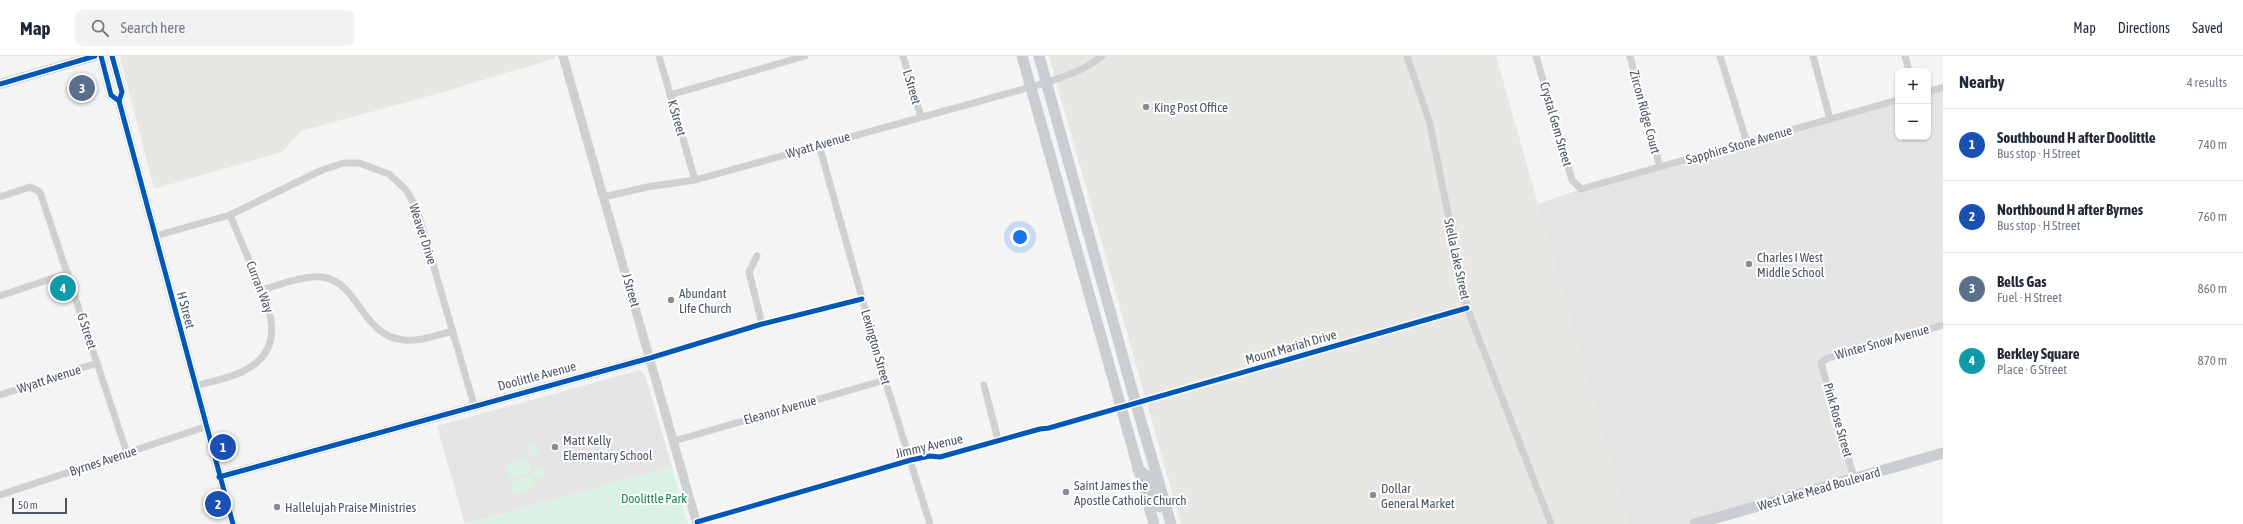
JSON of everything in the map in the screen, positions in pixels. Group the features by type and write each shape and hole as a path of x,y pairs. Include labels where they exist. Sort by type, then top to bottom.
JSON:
{"main road":[{"path":"0,84 65,61 95,56"},
{"path":"1022,56 1154,524"},
{"path":"1039,56 1171,524"},
{"name":"West Lake Mead Boulevard","path":"1694,524 1943,453"},
{"path":"1138,469 1148,477 1159,504 1162,509 1167,510"}],"street":[{"name":"H Street","path":"100,56 111,95 119,101"},
{"name":"H Street","path":"112,56 122,92 119,101 205,427 233,524"},
{"name":"J Street","path":"563,56 697,523"},
{"name":"K Street","path":"659,56 695,180"},
{"path":"670,95 805,56"},
{"name":"L Street","path":"903,56 921,117"},
{"name":"Wyatt Avenue","path":"604,197 647,187 695,180 1046,83 1070,76 1090,66 1102,56"},
{"name":"Stella Lake Street","path":"1407,56 1430,124 1467,308 1551,524"},
{"name":"Crystal Gem Street","path":"1536,56 1572,180 1581,189"},
{"name":"Zircon Ridge Court","path":"1630,56 1660,167"},
{"path":"1720,56 1747,143"},
{"path":"1813,56 1830,119"},
{"path":"1905,56 1908,68"},
{"path":"1931,91 1943,87"},
{"name":"Sapphire Stone Avenue","path":"1581,189 1895,101"},
{"name":"Lexington Street","path":"819,145 885,380 930,524"},
{"name":"Weaver Drive","path":"155,236 230,215 335,165 360,163 381,170 398,182 406,190 417,210 474,405"},
{"name":"G Street","path":"0,197 30,187 35,188 40,192 127,453"},
{"name":"Curran Way","path":"194,386 241,373 260,359 266,351 273,332 272,314 230,215"},
{"path":"757,256 749,272 762,324"},
{"path":"0,296 68,273"},
{"path":"262,290 313,277 325,278 336,282 346,289 373,326 382,332 403,340 413,340 452,331"},
{"name":"Doolittle Avenue","path":"219,477 474,405 650,358 762,324 862,299"},
{"name":"Mount Mariah Drive","path":"1121,408 1467,308"},
{"name":"Winter Snow Avenue","path":"1821,362 1828,358 1943,325"},
{"name":"Pink Rose Street","path":"1821,362 1854,478"},
{"name":"Wyatt Avenue","path":"0,395 97,363"},
{"name":"Eleanor Avenue","path":"674,441 885,380"},
{"path":"984,385 998,440"},
{"name":"Jimmy Avenue","path":"697,523 911,460 930,456 940,456 1121,408"},
{"name":"Byrnes Avenue","path":"0,495 205,427"}],"shaded area":[{"path":"555,56 556,58 433,95 301,131 282,152 154,189 120,57"},
{"path":"1049,56 1496,56 1629,524 1181,524"},
{"name":"Charles I West Middle School","path":"1943,87 1943,325 1821,362 1854,478 1694,524 1629,524 1538,204 1581,189 1895,101 1895,140 1931,140 1931,91"},
{"name":"Matt Kelly Elementary School","path":"640,370 645,375 672,467 465,524 437,426"}],"green space":[{"path":"531,445 535,445 537,446 537,454 531,455 528,452 528,448"},
{"path":"528,459 531,472 509,478 505,465"},
{"name":"Doolittle Park","path":"672,467 688,524 467,524"},
{"path":"537,468 541,468 543,469 543,477 537,478 534,475 534,471"},
{"path":"532,475 536,488 513,495 510,481"}],"cycle path":[{"path":"0,84 95,56"},
{"path":"101,56 111,95 119,101"},
{"path":"112,56 122,92 119,101 233,524"},
{"path":"219,477 650,358 762,324 862,299"},
{"path":"697,522 911,460 930,456 940,457 1040,429 1049,428 1467,308"}],"place":[{"name":"Bells Gas","path":"82,88"},
{"name":"King Post Office","path":"1146,107"},
{"name":"Charles I West Middle School","path":"1749,264"},
{"name":"Berkley Square","path":"63,288"},
{"name":"Abundant Life Church","path":"671,300"},
{"name":"Southbound H after Doolittle","path":"223,447"},
{"name":"Matt Kelly Elementary School","path":"555,447"},
{"name":"Saint James the Apostle Catholic Church","path":"1066,492"},
{"name":"Dollar General Market","path":"1373,495"},
{"name":"Northbound H after Byrnes","path":"218,504"},
{"name":"Hallelujah Praise Ministries","path":"277,507"}]}
